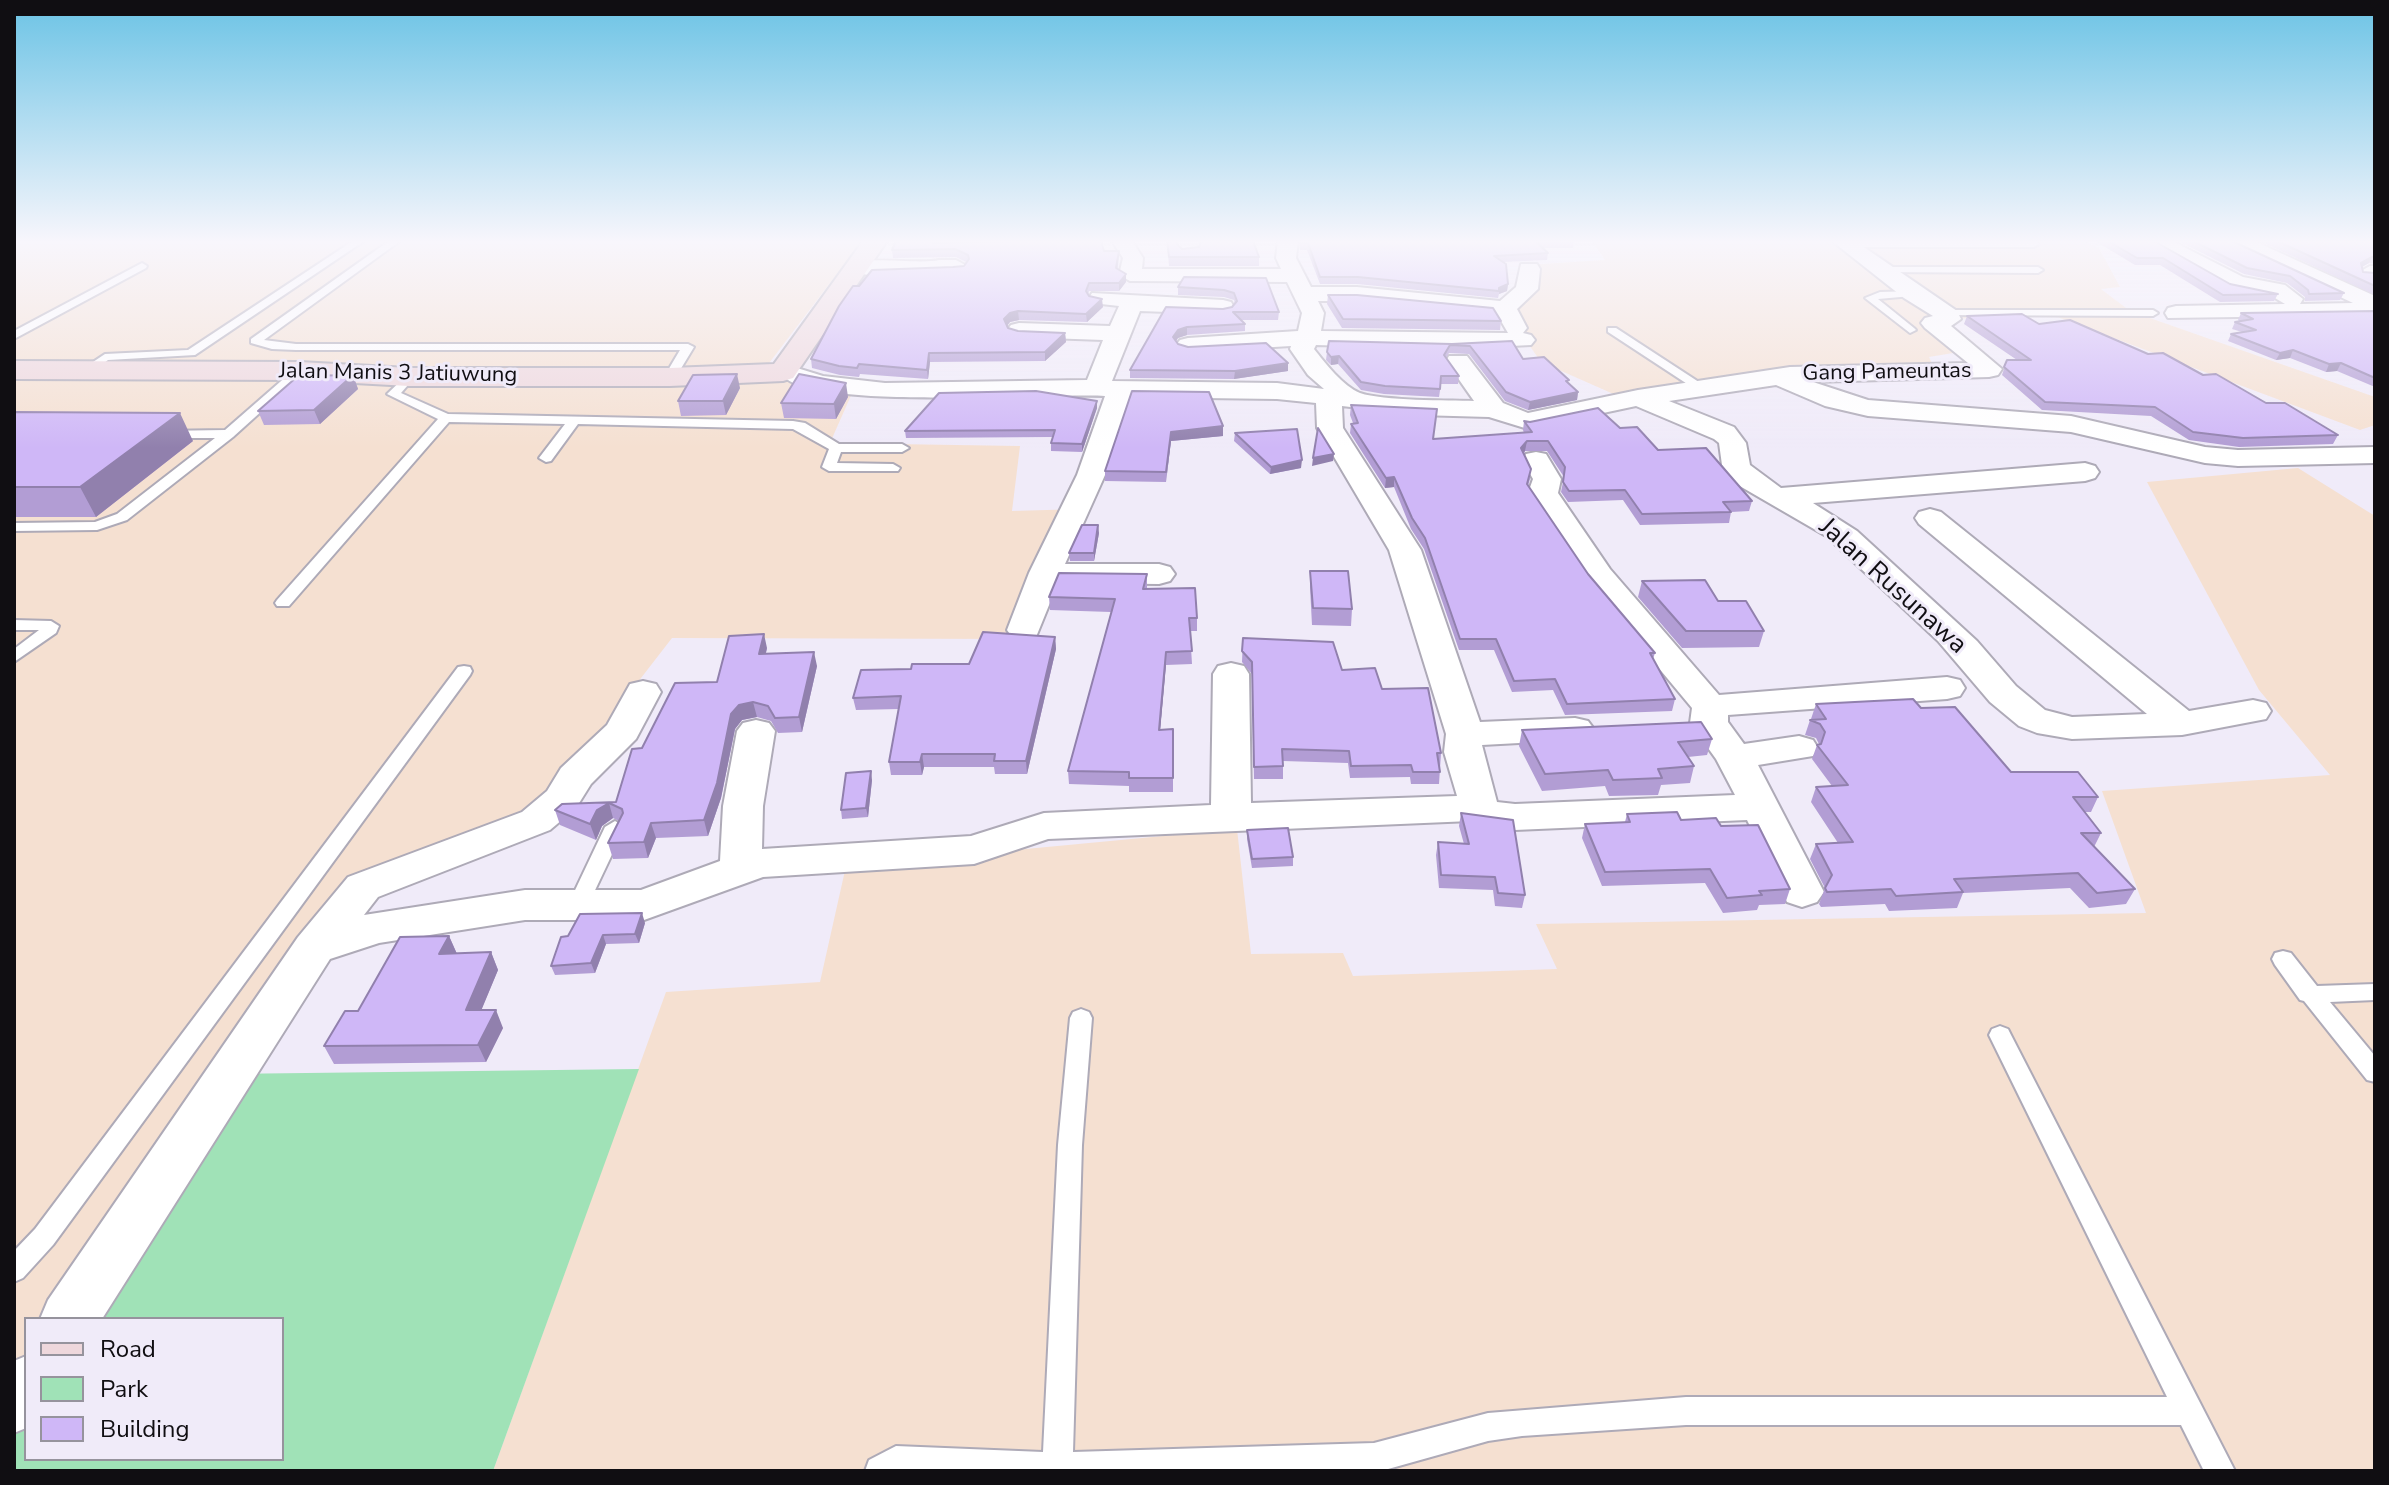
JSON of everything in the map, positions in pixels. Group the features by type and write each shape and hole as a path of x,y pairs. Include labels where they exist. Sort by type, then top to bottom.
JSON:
{"street":[{"path":"835,310 783,372 821,383 885,391 1109,388 1186,392 1277,391 1418,407 1494,409 1519,420 1537,420 1638,398 1779,377 1834,400 1868,408 2071,424 2205,455 2238,458 2375,455"},
{"path":"1024,630 1045,573 1091,475 1109,388 1105,360 1121,334 1130,310"},
{"path":"1311,310 1312,325 1302,349 1340,398"},
{"path":"1188,345 1306,338 1453,354 1523,340 1506,310"},
{"path":"1941,310 1945,313"},
{"path":"2164,313 2296,310"},
{"name":"Gang Pameuntas","path":"1779,377 1989,370 1933,323 1949,319 1945,313"},
{"path":"1019,330 1121,334"},
{"path":"1453,354 1494,409"},
{"name":"Jalan Manis 3 Jatiuwung","path":"14,370 300,371 409,377 670,377 783,372"},
{"path":"1340,398 1330,428 1405,550 1465,734 1461,745 1477,792 1476,808"},
{"name":"Jalan Rusunawa","path":"1638,398 1724,433 1733,441 1733,459 1740,471 1774,497 1828,523 1955,639 2027,717 2057,728 2072,728 2182,724 2253,711"},
{"path":"1536,460 1547,479 1543,493 1699,718 1734,757 1802,892"},
{"path":"1774,497 2085,472"},
{"path":"1930,518 2182,724"},
{"path":"1045,573 1159,574"},
{"path":"1231,674 1231,818"},
{"path":"1699,718 1743,702 1947,688"},
{"path":"70,1317 314,948 363,887 536,821 562,799 575,777 623,731 643,692"},
{"path":"1465,734 1602,728"},
{"path":"741,867 743,806 756,731"},
{"path":"1734,757 1799,748"},
{"path":"314,948 375,928 525,905 644,905 665,900 741,867 788,860 974,850 1044,826 1066,823 1476,808 1495,816 1515,817 1761,807"}],"lane":[{"path":"14,336 61,310"},
{"path":"87,370 105,357 191,353 255,310"},
{"path":"298,310 255,341 258,344 296,347 684,344 688,349 670,377"},
{"path":"1885,310 1910,330"},
{"path":"1945,313 2164,313"},
{"path":"1612,330 1702,388"},
{"path":"14,527 97,526 122,517 228,434 300,371"},
{"path":"409,377 393,394 446,418 793,425 801,426 836,448 902,448"},
{"path":"283,603 446,418"},
{"path":"546,458 576,419"},
{"path":"152,434 228,434"},
{"path":"836,448 829,467 893,468"},
{"path":"14,625 51,626 50,630 14,657"},
{"path":"14,1270 53,1224 464,671"},
{"path":"578,905 615,827"},
{"path":"2283,959 2308,994 2375,1073"},
{"path":"2308,994 2375,992"},
{"path":"1057,1468 1070,1145 1081,1018"},
{"path":"2000,1035 2220,1471"},
{"path":"880,1471 896,1461 1057,1468 1374,1458 1488,1427 1686,1411 2191,1411"}],"shaded area":[{"path":"14,310 809,310 757,379 795,380 853,391 830,443 1020,446 1012,511 1082,509 1016,639 672,638 521,833 340,890 67,1317 24,1317 24,1385 14,1400"},
{"path":"1505,310 2129,310 2375,397 2375,425 2360,430 2052,315 1924,320 1959,352 1929,357 1936,372 1771,370 1627,400 1541,362"},
{"path":"2298,468 2375,516 2375,1471 493,1471 666,992 820,982 846,866 1237,829 1251,954 1343,953 1353,976 1557,969 1536,924 2146,913 2102,791 2330,775 2259,690 2147,482"}],"green space":[{"path":"639,1069 493,1471 14,1471 14,1400 24,1385 24,1461 284,1461 284,1317 67,1317 223,1074"}],"building":[{"path":"837,310 1090,310 1086,314 1018,311 1004,319 1008,328 1018,331 1065,333 1045,352 929,353 927,370 859,364 857,368 811,359"},
{"path":"1164,310 1278,310 1233,312 1245,324 1187,327 1178,330 1173,337 1178,344 1188,347 1266,343 1288,363 1235,371 1130,370"},
{"path":"1338,310 1494,310 1501,321 1343,319"},
{"path":"2375,311 2375,378 2341,363 2329,364 2293,350 2280,353 2231,334 2256,330 2235,322 2253,319 2241,313"},
{"path":"2022,314 2039,324 2070,320 2148,354 2163,353 2203,375 2216,374 2266,403 2285,403 2338,435 2243,438 2193,432 2155,407 2045,402 2004,367 2007,360 2031,360 1967,316"},
{"path":"1329,341 1452,344 1512,341 1523,359 1544,357 1578,392 1530,402 1506,392 1470,346 1450,345 1444,355 1459,376 1441,376 1440,389 1361,382 1339,356 1331,357 1327,352"},
{"path":"737,374 723,401 678,401 693,375"},
{"path":"799,374 846,383 834,404 781,403"},
{"path":"353,375 314,410 258,411 298,376"},
{"path":"1036,391 1097,401 1082,444 1051,443 1055,430 905,431 939,393"},
{"path":"1132,391 1209,392 1223,426 1171,432 1166,472 1105,471"},
{"path":"1351,405 1437,409 1433,439 1532,432 1524,421 1598,408 1620,428 1637,427 1658,450 1706,448 1752,501 1723,502 1731,512 1642,514 1625,490 1569,491 1563,482 1565,467 1548,441 1527,441 1521,448 1531,469 1527,484 1588,574 1655,653 1650,653 1675,699 1567,704 1555,679 1514,681 1496,639 1460,639 1425,538 1412,518 1394,477 1386,478 1351,424 1358,423"},
{"path":"14,412 180,413 80,487 14,487"},
{"path":"1318,428 1334,454 1313,458"},
{"path":"1297,429 1302,460 1271,467 1235,433"},
{"path":"1082,525 1098,525 1094,553 1069,553"},
{"path":"1310,571 1348,571 1352,609 1313,608"},
{"path":"1059,573 1147,574 1143,589 1195,588 1197,618 1189,618 1192,651 1166,652 1159,730 1173,729 1173,778 1129,778 1129,772 1068,771 1115,599 1049,597"},
{"path":"1705,580 1718,601 1746,601 1764,631 1686,631 1642,581"},
{"path":"983,632 1055,637 1026,761 994,761 995,754 922,754 920,762 889,762 901,696 853,698 861,670 911,669 912,664 969,664"},
{"path":"764,634 759,654 814,652 799,717 775,718 768,706 753,702 739,705 731,714 717,783 704,820 651,823 644,842 608,843 623,813 622,809 609,803 597,810 590,824 555,810 562,804 616,802 632,749 642,748 675,683 717,682 729,636"},
{"path":"1243,638 1333,642 1342,670 1375,668 1382,689 1428,688 1441,753 1437,753 1440,772 1413,772 1411,765 1351,766 1349,751 1282,749 1283,766 1254,767 1252,662 1242,651"},
{"path":"1913,699 1921,708 1955,707 2011,772 2078,772 2098,797 2073,797 2101,833 2081,833 2135,889 2097,893 2078,873 1954,879 1963,892 1896,896 1891,889 1827,892 1825,888 1832,875 1816,844 1853,842 1816,787 1848,785 1817,745 1821,744 1825,732 1820,724 1810,720 1826,719 1816,704"},
{"path":"1701,722 1712,739 1678,742 1694,766 1658,769 1662,778 1613,780 1608,770 1545,774 1522,730"},
{"path":"871,771 866,808 841,810 846,773"},
{"path":"1677,812 1681,820 1716,818 1721,826 1758,825 1790,889 1759,891 1762,895 1727,898 1710,869 1605,872 1585,824 1630,822 1627,814"},
{"path":"1461,813 1513,820 1525,895 1498,893 1495,877 1441,875 1438,842 1469,844"},
{"path":"1288,828 1293,857 1252,859 1247,830"},
{"path":"642,913 635,934 603,935 591,963 551,966 561,937 568,936 580,914"},
{"path":"449,936 439,954 491,952 466,1010 496,1010 478,1045 324,1046 345,1011 358,1011 400,937"}]}
